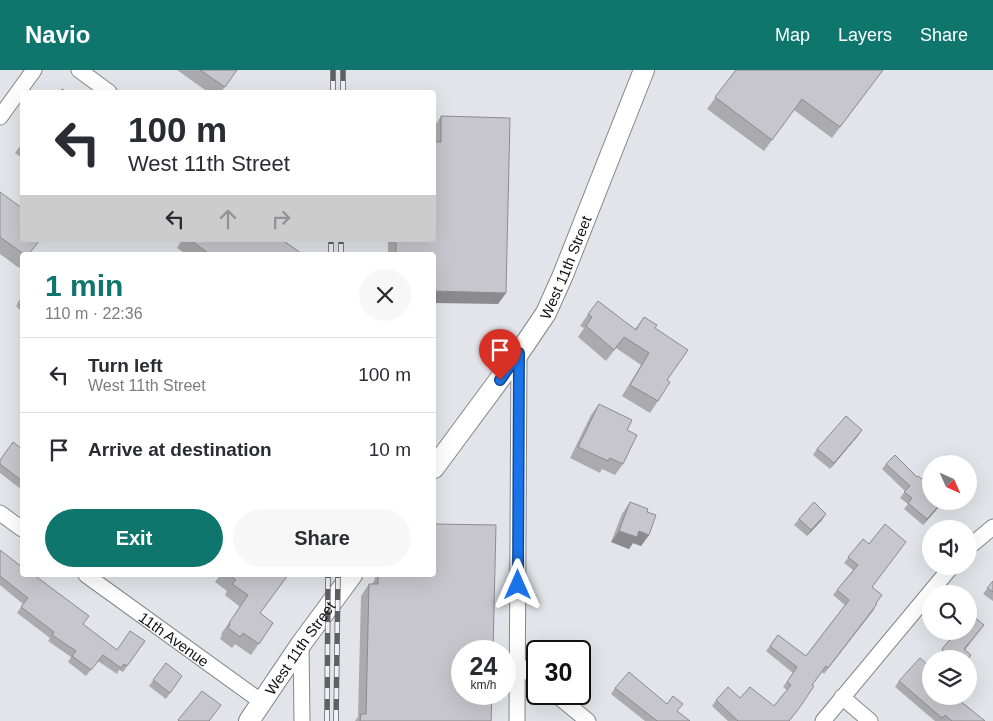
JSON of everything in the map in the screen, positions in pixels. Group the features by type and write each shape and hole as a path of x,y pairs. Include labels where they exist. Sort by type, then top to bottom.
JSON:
{"street":[{"path":"0,117 34,70"},
{"path":"79,70 106,90"},
{"name":"West 11th Street","path":"436,465 519,353 546,313 563,275 644,70"},
{"path":"517,721 519,353"},
{"path":"0,513 20,528"},
{"path":"977,540 993,527"},
{"path":"823,721 944,575"},
{"name":"11th Avenue","path":"89,577 262,702"},
{"name":"West 11th Street","path":"249,721 301,644 351,577"},
{"path":"301,644 302,721"},
{"path":"518,664 526,670"},
{"path":"842,698 870,721"},
{"path":"568,705 588,721"}],"building":[{"path":"200,70 237,70 225,87"},
{"path":"736,70 883,70 840,127 802,99 772,140 715,97"},
{"path":"441,116 510,118 506,293 436,291 436,252 396,252 396,242 436,242 436,142 441,142"},
{"path":"0,192 20,207 20,242 38,242 30,252 21,252 0,237"},
{"path":"193,242 285,242 300,252 207,252"},
{"path":"598,301 636,330 644,317 657,325 655,328 688,350 667,380 670,382 658,401 630,385 649,353 624,337 614,350 586,326 592,317 588,314"},
{"path":"599,404 632,420 627,430 637,435 623,464 610,458 608,461 578,447"},
{"path":"846,416 862,430 834,463 817,449"},
{"path":"13,442 20,447 20,479 0,464 0,460"},
{"path":"895,455 917,477 922,479 922,510 935,510 927,519 908,503 912,498 904,492 910,486 886,464"},
{"path":"630,502 648,509 647,512 656,515 649,535 639,531 637,537 619,531"},
{"path":"814,502 826,514 811,530 799,519"},
{"path":"436,524 496,525 493,640 451,640 451,705 492,705 491,721 360,721 361,714 366,714 369,584 378,584 378,577 436,577"},
{"path":"885,524 906,542 872,587 882,595 877,604 828,668 826,666 789,721 738,721 716,700 728,687 740,698 750,687 774,706 791,685 787,682 797,667 770,646 778,635 806,656 849,600 837,590 858,565 848,557 863,539 869,544"},
{"path":"0,550 20,565 20,577 37,577 89,616 83,624 117,650 130,631 145,641 127,666 124,664 121,668 103,655 91,670 72,656 76,651 52,635 54,632 21,607 28,598 0,576"},
{"path":"232,577 287,577 260,613 273,623 259,644 243,633 240,637 228,628 229,623 248,595 232,584 236,580"},
{"path":"993,581 993,592 987,588"},
{"path":"977,619 984,625 977,633"},
{"path":"950,640 972,640 964,649 965,650 942,649"},
{"path":"920,658 922,660 922,701 899,681"},
{"path":"166,663 182,676 170,693 153,680"},
{"path":"629,672 667,704 673,696 683,704 677,711 690,721 657,721 615,688"},
{"path":"202,691 221,705 209,721 179,721 178,720"},
{"path":"927,705 965,705 985,721 952,721 945,715 942,718"}],"railway":[{"path":"333,70 333,90"},
{"path":"343,70 343,90"},
{"path":"331,242 331,252"},
{"path":"341,242 341,252"},
{"path":"327,721 328,577"},
{"path":"336,721 338,577"}],"route":[{"path":"500,380 519,353 518,585"}]}
